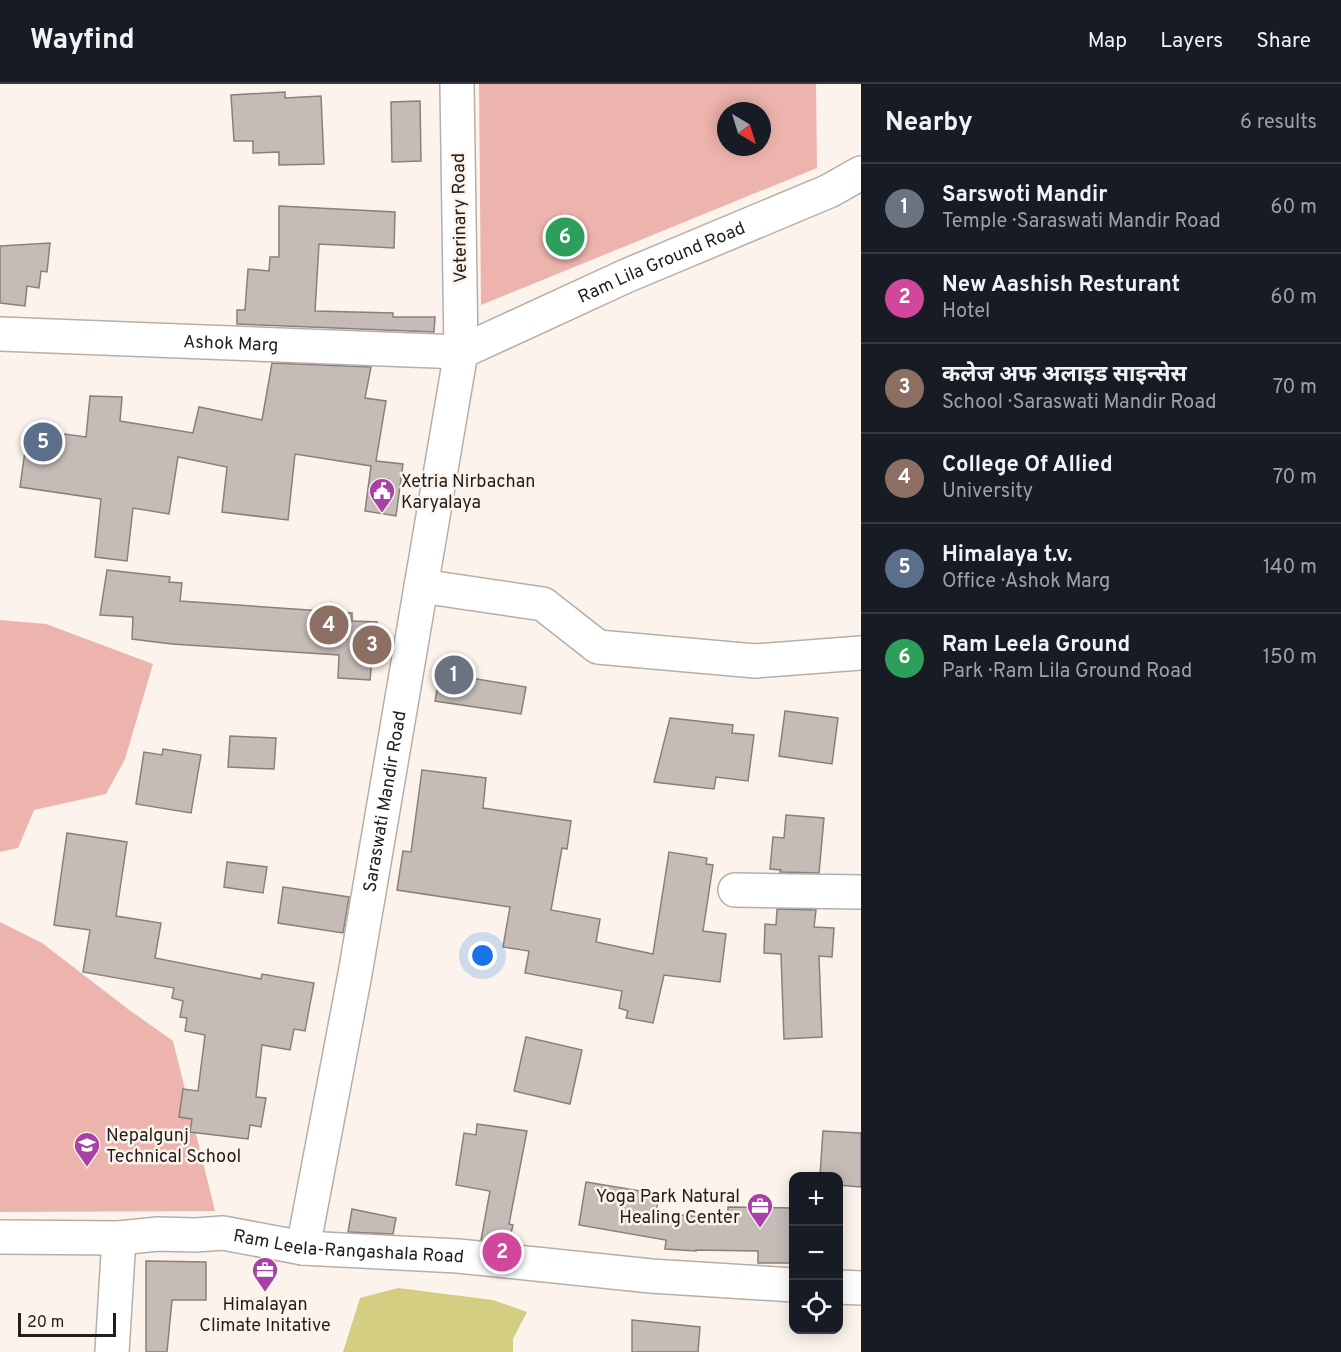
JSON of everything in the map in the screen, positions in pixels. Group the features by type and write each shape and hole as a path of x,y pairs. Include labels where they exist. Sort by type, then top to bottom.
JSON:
{"street":[{"name":"Veterinary Road","path":"457,84 461,352"},
{"name":"Ram Lila Ground Road","path":"461,352 626,276 829,191 861,173"},
{"name":"Ashok Marg","path":"0,334 461,352"},
{"name":"Saraswati Mandir Road","path":"303,1248 355,974 461,352"},
{"path":"421,586 543,604 598,647 755,661 861,653"},
{"path":"735,890 861,892"},
{"name":"Ram Leela-Rangashala Road","path":"0,1237 119,1238 158,1234 223,1233 303,1248 458,1256 651,1276 789,1285"},
{"path":"112,1352 119,1238"},
{"path":"843,1287 861,1288"}],"shaded area":[{"path":"479,84 816,84 817,168 481,305"},
{"path":"0,620 46,624 153,664 125,759 106,794 34,810 18,848 0,852"},
{"path":"0,922 42,943 173,1041 215,1211 0,1212"},
{"path":"398,1288 493,1300 527,1312 513,1339 513,1352 343,1352 360,1298"}],"building":[{"path":"285,92 285,98 321,96 324,164 279,165 279,152 253,153 253,141 234,141 231,95"},
{"path":"420,101 421,161 392,162 391,102"},
{"path":"279,206 395,212 394,248 319,244 315,311 393,313 393,317 435,317 434,332 237,324 237,310 245,310 248,269 269,271 270,257 279,257"},
{"path":"50,243 47,272 41,271 39,288 27,286 25,306 0,303 0,246"},
{"path":"272,363 371,367 365,398 386,401 376,461 403,464 396,516 365,511 371,466 295,454 288,520 222,512 227,467 178,457 169,514 133,508 127,561 95,557 101,499 20,487 28,429 86,437 90,396 122,397 120,421 193,433 199,407 262,420"},
{"path":"107,570 170,577 169,582 182,583 180,601 352,613 352,621 377,622 375,657 372,657 370,680 338,678 339,655 172,644 132,639 133,617 100,615"},
{"path":"440,673 526,687 521,714 435,701"},
{"path":"785,711 838,718 832,764 779,756"},
{"path":"670,718 733,725 732,733 754,735 748,781 716,777 714,789 654,782"},
{"path":"230,736 276,738 274,769 228,767"},
{"path":"163,749 201,755 191,813 136,804 144,752 162,755"},
{"path":"422,770 486,778 483,808 571,821 567,849 562,848 551,910 600,919 596,942 653,954 669,852 707,858 706,864 713,865 703,931 726,934 720,982 664,975 653,1023 626,1018 628,1011 619,1008 622,991 525,973 529,951 503,947 510,907 397,890 403,851 411,852"},
{"path":"786,815 824,818 819,873 780,872 781,870 770,869 773,837 784,838"},
{"path":"67,833 127,842 116,916 161,923 155,958 261,979 262,974 314,983 305,1031 294,1029 290,1050 262,1045 256,1097 266,1098 261,1127 250,1125 248,1139 190,1132 192,1119 179,1117 183,1089 198,1091 205,1035 185,1031 187,1018 180,1017 183,1001 172,998 174,988 83,972 90,930 54,925"},
{"path":"227,862 267,867 263,893 224,887"},
{"path":"283,887 349,897 343,933 278,923"},
{"path":"777,909 816,910 814,927 834,928 832,957 819,956 822,1037 784,1039 781,954 764,953 765,924 776,925"},
{"path":"526,1037 582,1050 570,1104 514,1091"},
{"path":"477,1124 527,1131 509,1224 513,1225 509,1242 481,1240 490,1191 456,1185 464,1133 476,1135"},
{"path":"823,1131 861,1133 861,1187 843,1185 843,1172 820,1172"},
{"path":"586,1182 659,1194 656,1213 728,1219 728,1207 789,1208 789,1263 758,1263 758,1251 665,1249 666,1240 579,1225"},
{"path":"352,1209 396,1218 393,1234 348,1232"},
{"path":"146,1261 206,1262 206,1300 172,1300 167,1352 146,1352"},
{"path":"632,1320 700,1327 698,1352 632,1352"}],"place":[{"name":"Ram Leela Ground","path":"565,237"},
{"name":"Himalaya t.v.","path":"43,442"},
{"name":"Xetria Nirbachan Karyalaya","path":"382,514"},
{"name":"College Of Allied","path":"329,625"},
{"name":"कलेज अफ अलाइड साइन्सेस","path":"372,645"},
{"name":"Sarswoti Mandir","path":"454,675"},
{"name":"Nepalgunj Technical School","path":"87,1168"},
{"name":"Yoga Park Natural Healing Center","path":"760,1229"},
{"name":"New Aashish Resturant","path":"502,1252"},
{"name":"Himalayan Climate Initative","path":"265,1293"}]}
